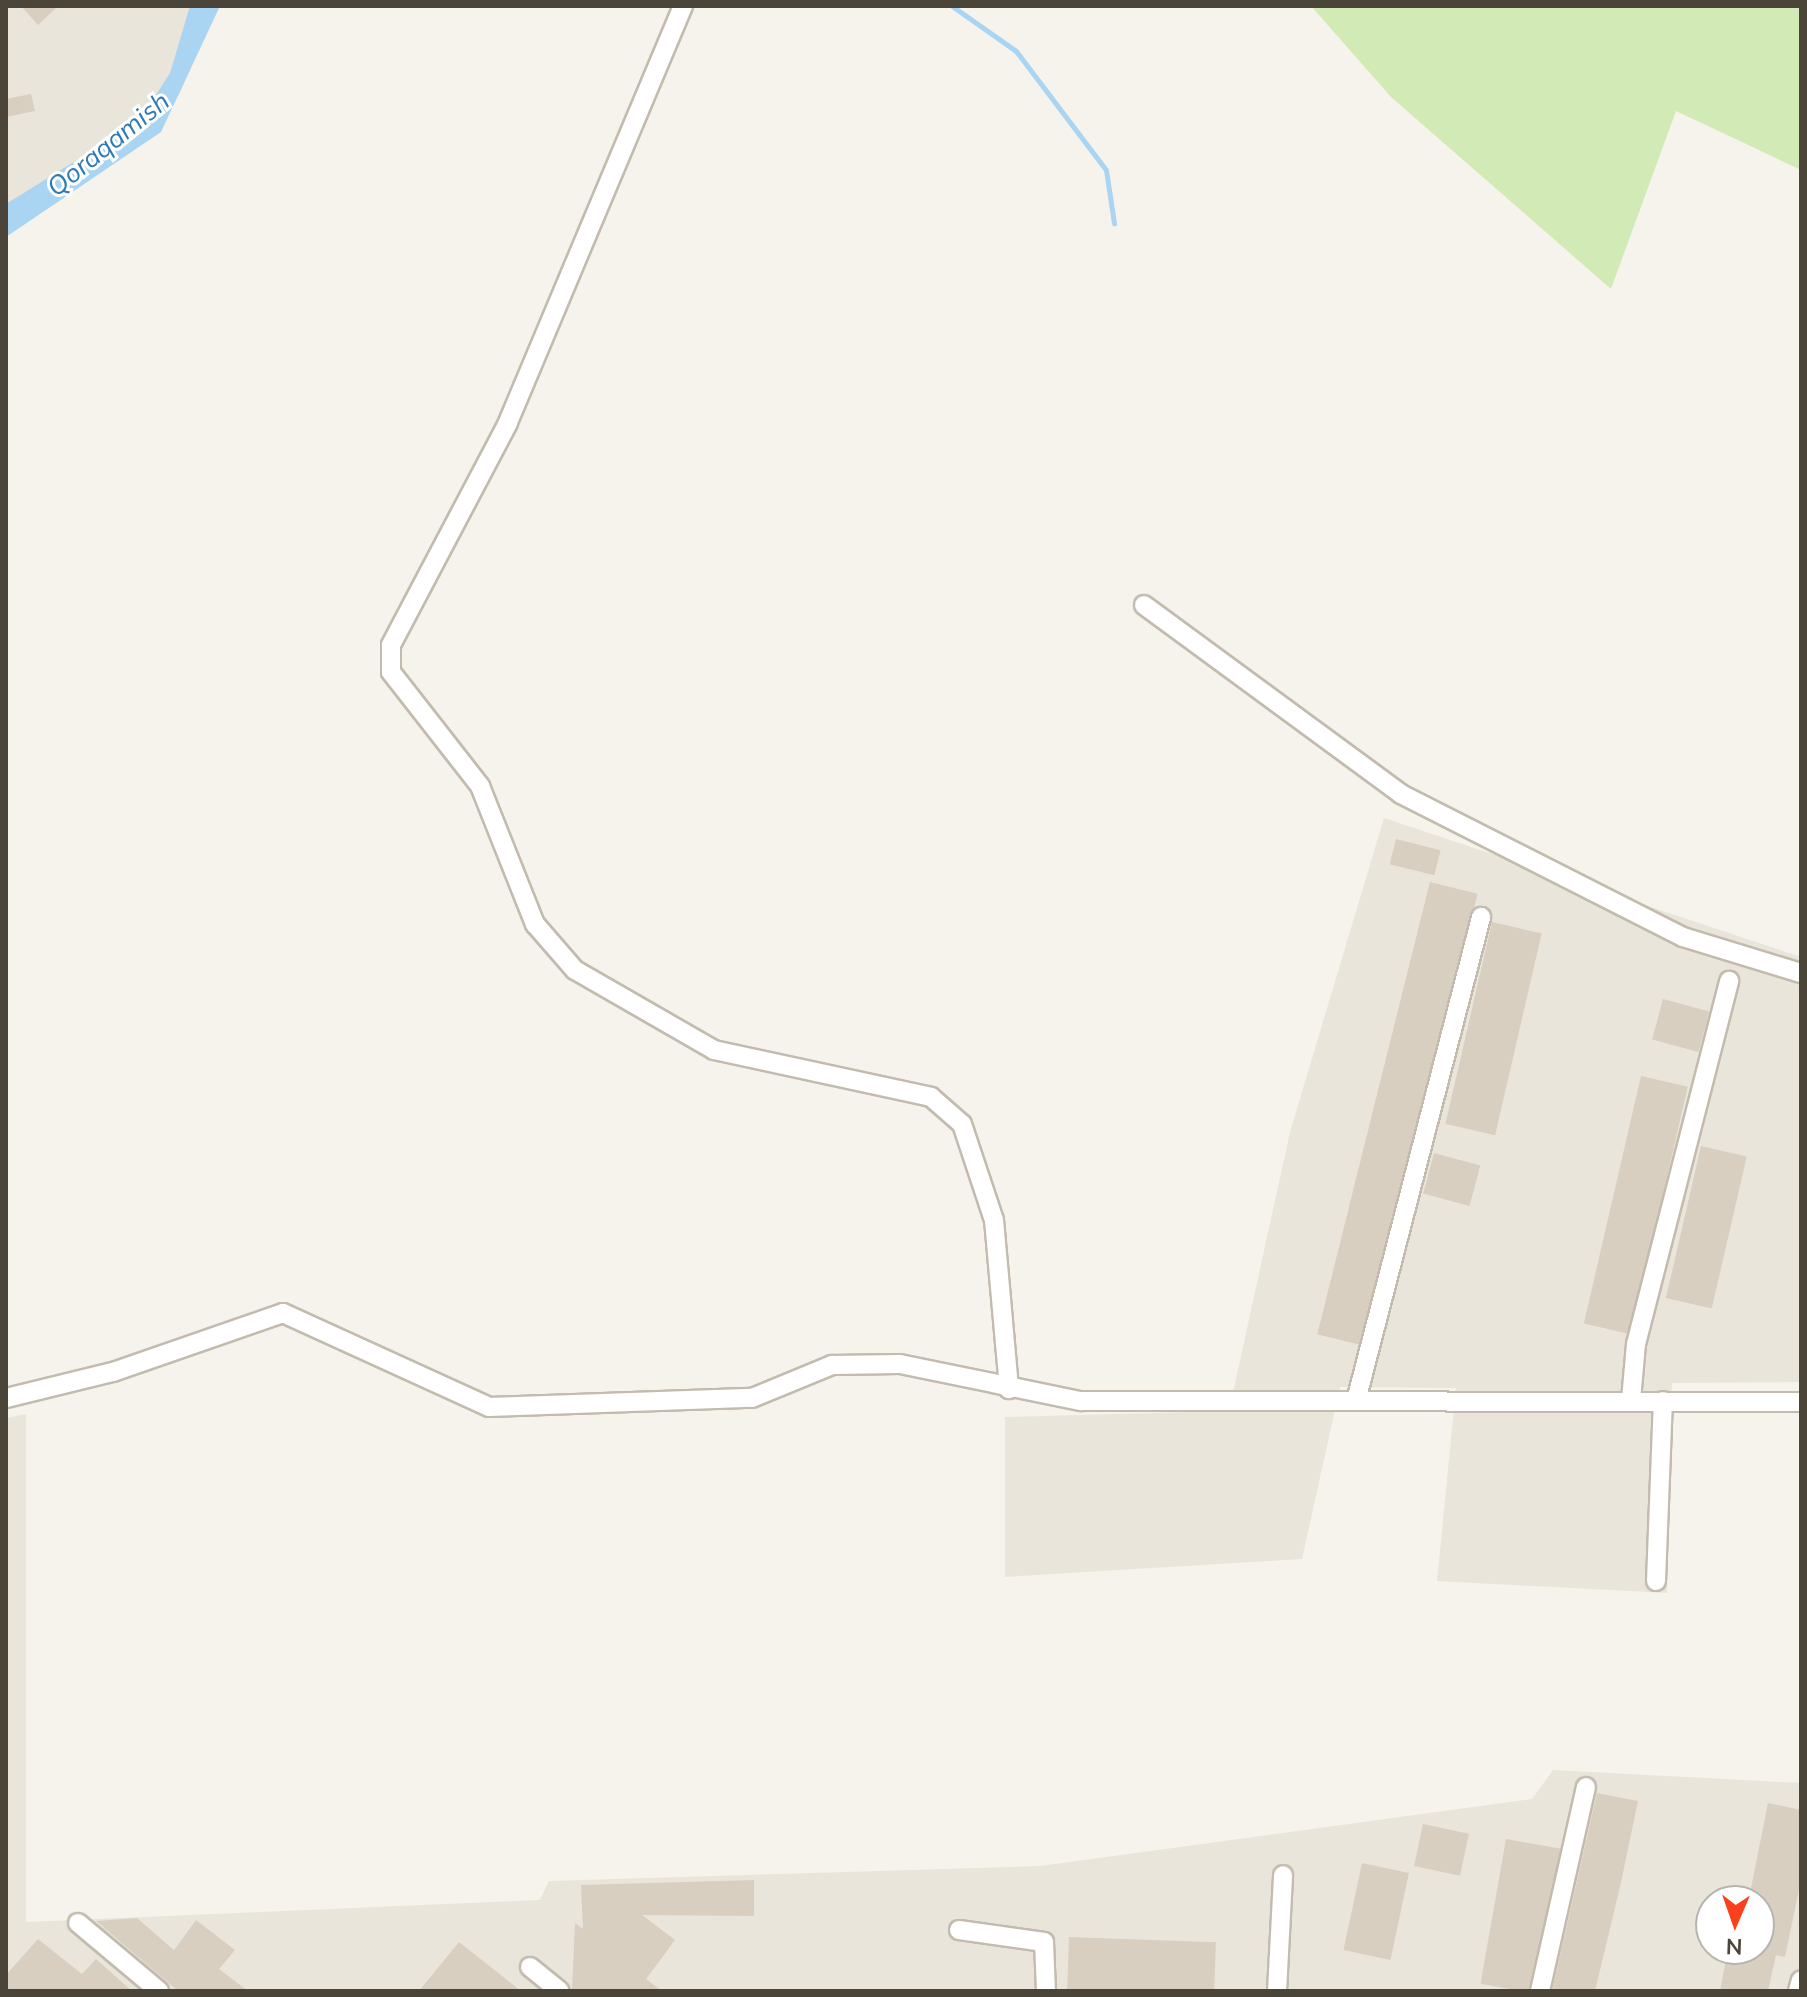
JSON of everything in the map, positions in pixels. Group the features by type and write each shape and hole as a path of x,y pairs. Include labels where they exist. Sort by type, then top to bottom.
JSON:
{"street":[{"path":"683,6 508,423 391,645 391,672 480,786 535,924 575,970 714,1050 931,1097 962,1124 994,1220 1009,1389"},
{"path":"1144,605 1401,794 1683,937 1801,973"},
{"path":"1357,1397 1481,917"},
{"path":"1631,1400 1636,1344 1729,981"},
{"path":"6,1398 113,1372 283,1313 489,1407 752,1398 832,1365 900,1364 1009,1389 1081,1401 1357,1397 1801,1402"},
{"path":"1656,1581 1663,1401"},
{"path":"1540,1991 1586,1787"},
{"path":"1277,1991 1283,1875"},
{"path":"78,1923 159,1991"},
{"path":"959,1930 1044,1942 1046,1991"},
{"path":"530,1967 560,1991"},
{"path":"1798,1991 1801,1980"}],"shaded area":[{"path":"6,6 218,6 179,95 115,131 6,218"},
{"path":"1384,818 1801,957 1801,1382 1672,1383 1667,1593 1437,1581 1456,1388 1340,1387 1302,1559 1005,1577 1005,1417 1229,1411 1290,1132"},
{"path":"26,1414 26,1922 540,1900 549,1881 1040,1866 1532,1799 1553,1770 1801,1783 1801,1991 6,1991 6,1418"}],"green space":[{"path":"1311,6 1801,6 1801,170 1676,111 1611,289 1391,97"}],"water":[{"name":"Qoraqamish","path":"190,6 220,6 161,132 6,237 6,204 125,130 154,98 170,73"}],"building":[{"path":"21,6 58,6 38,25"},
{"path":"31,94 35,111 6,117 6,99"},
{"path":"1396,839 1441,850 1434,875 1390,864"},
{"path":"1430,882 1478,894 1365,1346 1317,1334"},
{"path":"1492,922 1542,933 1495,1135 1445,1124"},
{"path":"1663,999 1709,1011 1698,1052 1652,1040"},
{"path":"1641,1076 1688,1087 1631,1334 1584,1323"},
{"path":"1701,1146 1747,1157 1712,1309 1666,1298"},
{"path":"1434,1153 1480,1165 1469,1206 1423,1194"},
{"path":"1597,1793 1638,1801 1620,1887 1595,1991 1552,1991"},
{"path":"1768,1803 1801,1810 1801,1880 1785,1957 1776,1955 1775,1960 1775,1885 1752,1885"},
{"path":"1423,1824 1469,1834 1460,1876 1414,1866"},
{"path":"1506,1839 1560,1849 1535,1991 1480,1984"},
{"path":"1362,1863 1409,1873 1390,1960 1343,1950"},
{"path":"754,1880 754,1916 642,1915 675,1940 646,1979 662,1991 572,1989 575,1923 583,1929 581,1885"},
{"path":"137,1918 174,1950 196,1920 235,1950 219,1969 248,1991 178,1991 96,1921"},
{"path":"1069,1937 1216,1942 1214,1991 1067,1991"},
{"path":"38,1939 82,1974 96,1959 132,1991 6,1991 6,1975"},
{"path":"459,1942 521,1991 419,1991"},
{"path":"1725,1965 1774,1965 1768,1991 1720,1991"}],"waterway":[{"path":"952,6 1016,51 1106,170 1114,223"}]}
